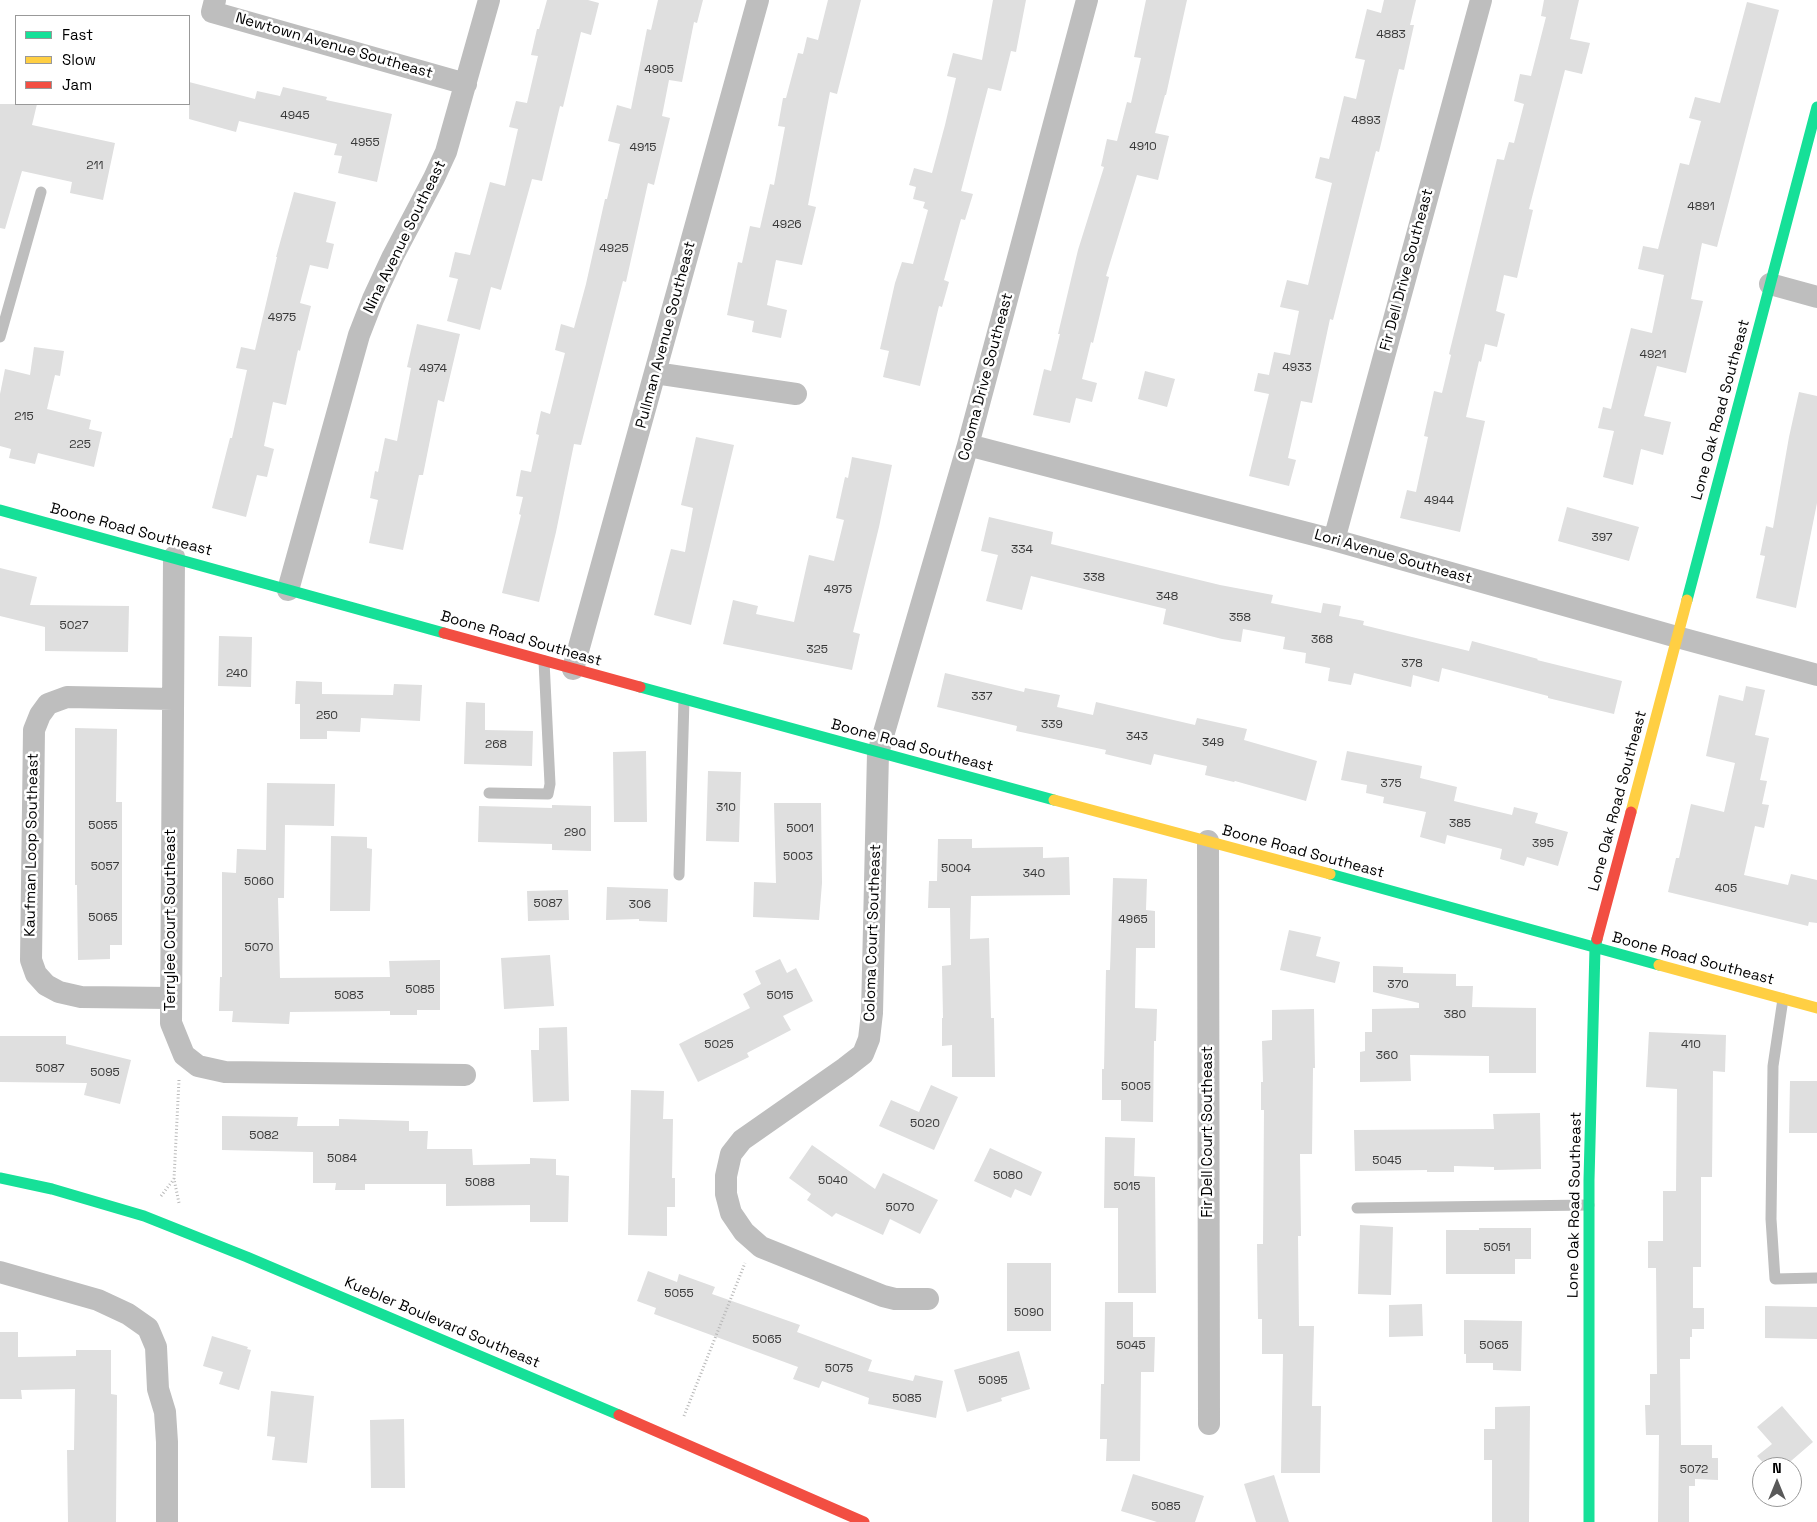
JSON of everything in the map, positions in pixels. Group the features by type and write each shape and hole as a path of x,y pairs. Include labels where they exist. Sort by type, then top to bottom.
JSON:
{"street":[{"name":"Newtown Avenue Southeast","path":"215,0 212,12 466,84"},
{"name":"Nina Avenue Southeast","path":"288,590 359,336 373,299 393,256 446,152 489,0"},
{"name":"Pullman Avenue Southeast","path":"574,669 758,0"},
{"name":"Coloma Drive Southeast","path":"878,753 968,445 1087,0"},
{"name":"Fir Dell Drive Southeast","path":"1334,540 1481,0"},
{"name":"Lone Oak Road Southeast","path":"1589,1522 1589,1205 1595,948 1817,107"},
{"path":"1770,284 1817,298"},
{"path":"655,373 796,394"},
{"name":"Lori Avenue Southeast","path":"968,445 1334,540 1817,675"},
{"name":"Boone Road Southeast","path":"0,510 174,556 288,590 878,753 1208,841 1817,1008"},
{"name":"Terrylee Court Southeast","path":"174,556 170,1023 184,1055 190,1060"},
{"name":"Kaufman Loop Southeast","path":"170,998 80,997 59,992 46,985 36,974 30,960 34,730 40,715 48,704 67,697 173,699"},
{"name":"Coloma Court Southeast","path":"878,753 872,1013 869,1039 862,1054 845,1068 742,1140 731,1154 726,1176 726,1194 731,1214 744,1232 761,1247 883,1296 928,1298"},
{"name":"Fir Dell Court Southeast","path":"1208,841 1209,1424"},
{"path":"190,1060 198,1066 225,1072 465,1075"},
{"name":"Kuebler Boulevard Southeast","path":"0,1178 52,1189 131,1214 144,1216 247,1257 476,1353 864,1522"},
{"path":"0,1272 98,1300 128,1314 148,1328 156,1347 158,1389 165,1412 167,1522"}],"lane":[{"path":"0,337 41,192"},
{"path":"489,793 548,794 550,784 544,661"},
{"path":"679,875 684,699"},
{"path":"1782,999 1773,1066 1771,1219 1775,1279 1817,1278"},
{"path":"1356,1208 1589,1205"}],"path":[{"path":"174,1179 179,1080 181,1072 190,1060"},
{"path":"674,1440 740,1277 752,1239"}],"building":[{"path":"547,0 588,0 599,3 591,35 581,32 563,107 560,106 542,181 532,179 501,290 491,287 480,330 447,321 458,279 449,277 455,252 470,255 490,182 505,186 518,129 509,127 516,101 527,103 538,56 531,55 537,29 539,29"},
{"path":"658,0 703,0 697,23 694,22 682,82 669,80 662,116 670,118 654,185 648,183 626,282 623,281 581,445 574,444 539,602 502,593 521,515 519,514 523,497 516,496 521,470 531,472 539,435 536,434 541,411 550,414 565,353 555,350 561,324 574,328 620,144 608,141 617,105 631,109 647,29 651,30"},
{"path":"828,0 861,0 837,94 830,92 808,205 816,207 802,265 776,260 767,305 787,310 781,338 752,332 754,321 727,315 738,262 742,263 750,226 760,228 770,184 774,185 785,127 778,126 783,98 786,98 798,53 803,54 807,37 818,40"},
{"path":"993,0 1026,0 1016,52 1011,51 1001,91 988,88 961,191 973,194 965,220 961,219 944,280 949,282 942,307 939,306 920,386 883,377 889,351 880,349 895,283 902,262 913,264 928,210 923,208 925,202 913,199 916,187 909,185 914,168 932,173 956,78 947,76 953,53 982,60"},
{"path":"1146,0 1187,0 1166,95 1155,133 1169,136 1158,180 1137,175 1106,276 1109,277 1082,379 1097,383 1092,402 1076,398 1070,423 1033,415 1044,369 1051,371 1078,250 1104,167 1101,166 1107,139 1117,141 1127,102 1131,103 1141,58 1134,57"},
{"path":"1384,0 1416,0 1410,25 1414,25 1404,70 1399,69 1379,152 1376,151 1333,320 1330,319 1312,403 1301,401 1288,458 1296,460 1289,486 1249,476 1269,394 1254,391 1258,373 1269,375 1274,352 1290,355 1299,311 1280,307 1287,280 1308,285 1332,183 1315,178 1320,157 1329,159 1344,96 1356,99 1365,60 1355,58 1367,9 1381,13"},
{"path":"1544,0 1579,0 1570,39 1590,43 1582,74 1565,70 1529,209 1533,210 1517,278 1504,275 1496,311 1505,314 1497,347 1485,344 1481,362 1479,361 1466,417 1485,421 1460,532 1400,518 1407,490 1416,492 1428,437 1424,436 1434,391 1442,393 1451,355 1449,354 1497,159 1504,160 1509,142 1514,143 1524,104 1514,101 1520,74 1531,76 1546,17 1541,16"},
{"path":"1747,2 1779,10 1717,247 1702,243 1691,299 1703,301 1686,373 1657,366 1644,416 1671,422 1663,455 1641,449 1633,485 1603,477 1614,431 1598,428 1603,407 1611,409 1631,328 1652,333 1664,275 1638,269 1643,246 1658,249 1680,163 1689,165 1701,121 1689,118 1695,97 1720,103"},
{"path":"190,82 255,99 257,91 280,96 283,87 327,97 326,100 392,114 377,182 338,173 342,156 334,155 337,144 239,121 236,132 189,119"},
{"path":"0,104 37,105 32,125 115,143 103,200 70,193 72,182 22,171 5,229 0,228"},
{"path":"294,192 336,202 326,242 334,244 328,269 310,265 300,303 311,306 300,351 298,350 286,405 273,402 264,446 274,449 267,477 257,475 246,517 212,508 230,438 232,438 247,370 236,368 241,347 255,350 276,257"},
{"path":"417,324 460,334 444,402 438,400 423,475 419,475 403,550 369,543 378,500 370,498 375,471 378,472 385,438 397,441 411,368 407,367"},
{"path":"34,347 64,351 60,376 55,375 47,409 91,420 89,429 102,432 94,467 38,453 35,464 9,458 11,449 0,446 0,394 5,369 30,375"},
{"path":"1145,371 1175,379 1167,407 1138,399"},
{"path":"1799,392 1817,396 1817,503 1796,608 1756,598 1765,556 1760,555 1766,526 1773,528"},
{"path":"696,437 734,445 691,625 654,615 671,549 685,552 693,508 681,505"},
{"path":"852,457 892,465 853,632 860,634 852,670 723,644 733,600 758,606 756,614 794,622 809,555 834,561 844,520 836,518 845,477 848,478"},
{"path":"1567,507 1639,527 1629,561 1558,541"},
{"path":"989,517 1053,532 1051,544 1220,585 1273,595 1271,603 1321,613 1323,603 1341,606 1339,616 1364,621 1363,625 1469,651 1472,641 1537,660 1622,681 1614,714 1548,698 1548,696 1442,668 1439,682 1413,675 1411,687 1354,673 1351,685 1328,681 1330,668 1305,663 1306,653 1283,649 1285,637 1243,629 1241,642 1222,639 1163,624 1166,609 1031,576 1022,610 986,601 998,555 981,551"},
{"path":"0,568 37,577 30,605 129,606 128,652 45,651 45,627 0,616"},
{"path":"219,636 252,637 251,687 218,686"},
{"path":"945,673 1024,692 1025,688 1060,695 1057,707 1093,715 1096,702 1195,725 1197,718 1247,729 1244,740 1317,761 1306,801 1235,781 1205,775 1207,766 1154,754 1151,765 1105,754 1106,750 1016,731 1017,726 937,707"},
{"path":"296,681 322,682 322,694 393,695 394,684 422,685 420,721 361,718 360,732 327,731 327,739 300,739 300,704 295,704"},
{"path":"1746,686 1765,690 1755,735 1769,738 1760,780 1767,781 1762,804 1769,805 1764,828 1755,826 1744,875 1788,885 1791,874 1817,880 1817,923 1809,922 1808,926 1668,892 1676,858 1679,858 1691,804 1724,812 1735,763 1706,756 1719,695 1743,701"},
{"path":"466,702 485,703 485,730 533,731 532,766 464,764"},
{"path":"75,728 117,729 116,802 122,802 122,945 110,945 110,959 78,960 77,885 75,885"},
{"path":"646,751 647,822 614,822 613,752"},
{"path":"1347,751 1422,766 1420,778 1457,787 1454,801 1512,815 1514,807 1538,813 1535,823 1568,832 1558,866 1527,857 1524,866 1500,859 1502,849 1447,835 1445,844 1420,837 1426,812 1383,803 1384,797 1366,793 1367,785 1341,780"},
{"path":"708,771 741,772 739,842 706,841"},
{"path":"267,783 335,784 334,826 285,825 284,898 278,898 280,978 390,977 389,961 440,960 440,1010 417,1010 417,1015 390,1015 390,1011 290,1012 289,1024 232,1022 233,1011 219,1011 220,977 222,977 222,872 236,873 237,849 266,850"},
{"path":"774,803 821,803 822,883 819,920 753,917 754,882 776,883"},
{"path":"552,805 591,806 591,851 552,850 552,844 478,842 479,806 552,808"},
{"path":"331,836 367,837 367,848 372,849 370,911 330,911"},
{"path":"938,839 972,839 972,848 1043,847 1043,858 1069,857 1070,895 971,896 970,939 989,938 991,1018 994,1018 995,1077 952,1077 952,1045 942,1046 942,966 951,965 950,908 928,908 929,881 937,881"},
{"path":"1113,878 1147,879 1146,910 1155,911 1155,948 1136,948 1135,1008 1157,1009 1156,1041 1154,1041 1153,1122 1121,1121 1121,1100 1102,1100 1106,970 1110,970"},
{"path":"607,887 668,889 667,922 639,921 639,919 606,920"},
{"path":"568,890 569,920 528,921 527,891"},
{"path":"1289,930 1321,937 1316,956 1340,962 1335,983 1280,970"},
{"path":"550,955 554,1006 504,1009 501,958"},
{"path":"780,959 787,973 796,968 813,1001 783,1016 791,1030 747,1053 749,1057 698,1082 679,1044 750,1008 743,994 761,984 755,971"},
{"path":"1373,966 1403,967 1403,973 1456,974 1456,986 1473,986 1472,1007 1536,1008 1536,1073 1489,1073 1489,1056 1410,1055 1411,1081 1360,1082 1360,1052 1365,1051 1365,1032 1372,1032 1372,1009 1419,1008 1419,1003 1373,992"},
{"path":"1314,1009 1315,1068 1313,1068 1312,1154 1300,1154 1301,1236 1298,1236 1299,1326 1314,1326 1312,1406 1321,1406 1320,1473 1281,1473 1283,1354 1262,1354 1262,1319 1258,1319 1257,1244 1263,1244 1264,1110 1261,1110 1261,1082 1263,1082 1262,1041 1272,1040 1272,1010"},
{"path":"567,1027 569,1101 533,1102 531,1050 539,1050 539,1028"},
{"path":"1649,1032 1726,1035 1725,1072 1713,1071 1712,1177 1701,1177 1701,1267 1693,1267 1693,1308 1704,1308 1704,1329 1692,1329 1690,1359 1680,1359 1681,1445 1712,1445 1712,1458 1718,1458 1718,1480 1695,1479 1695,1486 1689,1486 1689,1522 1658,1522 1659,1435 1646,1435 1645,1405 1650,1405 1650,1374 1657,1374 1656,1268 1648,1268 1648,1241 1663,1241 1663,1191 1676,1191 1677,1089 1646,1087"},
{"path":"0,1036 66,1036 66,1044 131,1060 120,1104 84,1095 87,1083 0,1082"},
{"path":"1790,1081 1817,1081 1817,1133 1789,1133"},
{"path":"931,1085 958,1097 934,1150 879,1126 891,1100 919,1112"},
{"path":"631,1090 664,1091 663,1119 673,1119 672,1178 675,1178 675,1207 667,1207 667,1236 628,1235"},
{"path":"1540,1113 1541,1169 1494,1170 1494,1167 1454,1166 1454,1172 1427,1172 1427,1170 1355,1171 1354,1130 1494,1129 1493,1114"},
{"path":"222,1116 298,1117 297,1126 339,1126 339,1119 409,1121 409,1131 428,1131 427,1149 472,1149 473,1165 530,1164 530,1158 556,1159 556,1175 569,1176 568,1222 530,1222 530,1205 446,1206 446,1184 365,1184 365,1190 335,1190 336,1183 313,1183 313,1152 222,1150"},
{"path":"1105,1137 1135,1138 1134,1176 1155,1177 1156,1293 1118,1293 1118,1208 1104,1208"},
{"path":"812,1145 875,1189 883,1173 938,1200 920,1234 890,1219 883,1235 836,1213 832,1217 807,1200 811,1194 789,1178"},
{"path":"990,1148 1042,1172 1031,1196 1015,1189 1011,1198 974,1181"},
{"path":"1360,1225 1393,1227 1391,1295 1358,1294"},
{"path":"1479,1228 1531,1228 1531,1259 1515,1259 1515,1274 1446,1274 1446,1230 1479,1230"},
{"path":"1007,1263 1051,1263 1051,1331 1007,1331"},
{"path":"648,1271 677,1282 679,1274 715,1287 712,1294 800,1325 797,1332 872,1360 868,1371 913,1381 915,1375 943,1381 936,1418 868,1404 869,1398 822,1381 819,1388 793,1379 798,1367 654,1314 656,1308 637,1301"},
{"path":"1105,1302 1133,1302 1133,1337 1155,1337 1154,1372 1141,1372 1140,1461 1106,1461 1107,1439 1100,1439 1101,1384 1104,1384"},
{"path":"1422,1304 1423,1336 1389,1337 1389,1305"},
{"path":"1765,1306 1817,1307 1817,1339 1765,1338"},
{"path":"1464,1320 1522,1321 1521,1371 1493,1370 1493,1363 1466,1363 1466,1354 1464,1354"},
{"path":"0,1332 18,1332 18,1357 76,1356 76,1350 111,1350 111,1394 117,1395 116,1522 68,1522 67,1450 74,1450 75,1389 21,1390 22,1399 0,1399"},
{"path":"212,1336 248,1347 247,1349 251,1350 239,1390 219,1384 223,1372 203,1366"},
{"path":"1019,1351 1030,1389 1001,1398 1002,1401 967,1412 954,1370"},
{"path":"271,1391 314,1396 307,1463 272,1460 275,1437 267,1436"},
{"path":"1530,1406 1529,1522 1492,1522 1492,1460 1484,1460 1484,1429 1495,1429 1495,1407"},
{"path":"1782,1406 1813,1442 1796,1457 1758,1457 1772,1444 1757,1427"},
{"path":"404,1419 405,1488 371,1488 370,1420"},
{"path":"1133,1474 1204,1496 1195,1522 1157,1522 1121,1511"},
{"path":"1274,1475 1289,1522 1256,1522 1244,1484"}],"traffic: fast":[{"path":"1687,600 1817,107"},
{"path":"0,510 444,633"},
{"path":"640,687 1054,800"},
{"path":"1330,874 1659,965"},
{"path":"1589,1522 1589,1180 1595,948 1597,939"},
{"path":"0,1178 52,1189 144,1216 247,1257 619,1415"}],"traffic: slow":[{"path":"1631,812 1687,600"},
{"path":"1054,800 1330,874"},
{"path":"1659,965 1817,1008"}],"traffic: jam":[{"path":"444,633 640,687"},
{"path":"1597,939 1631,812"},
{"path":"619,1415 864,1522"}]}
